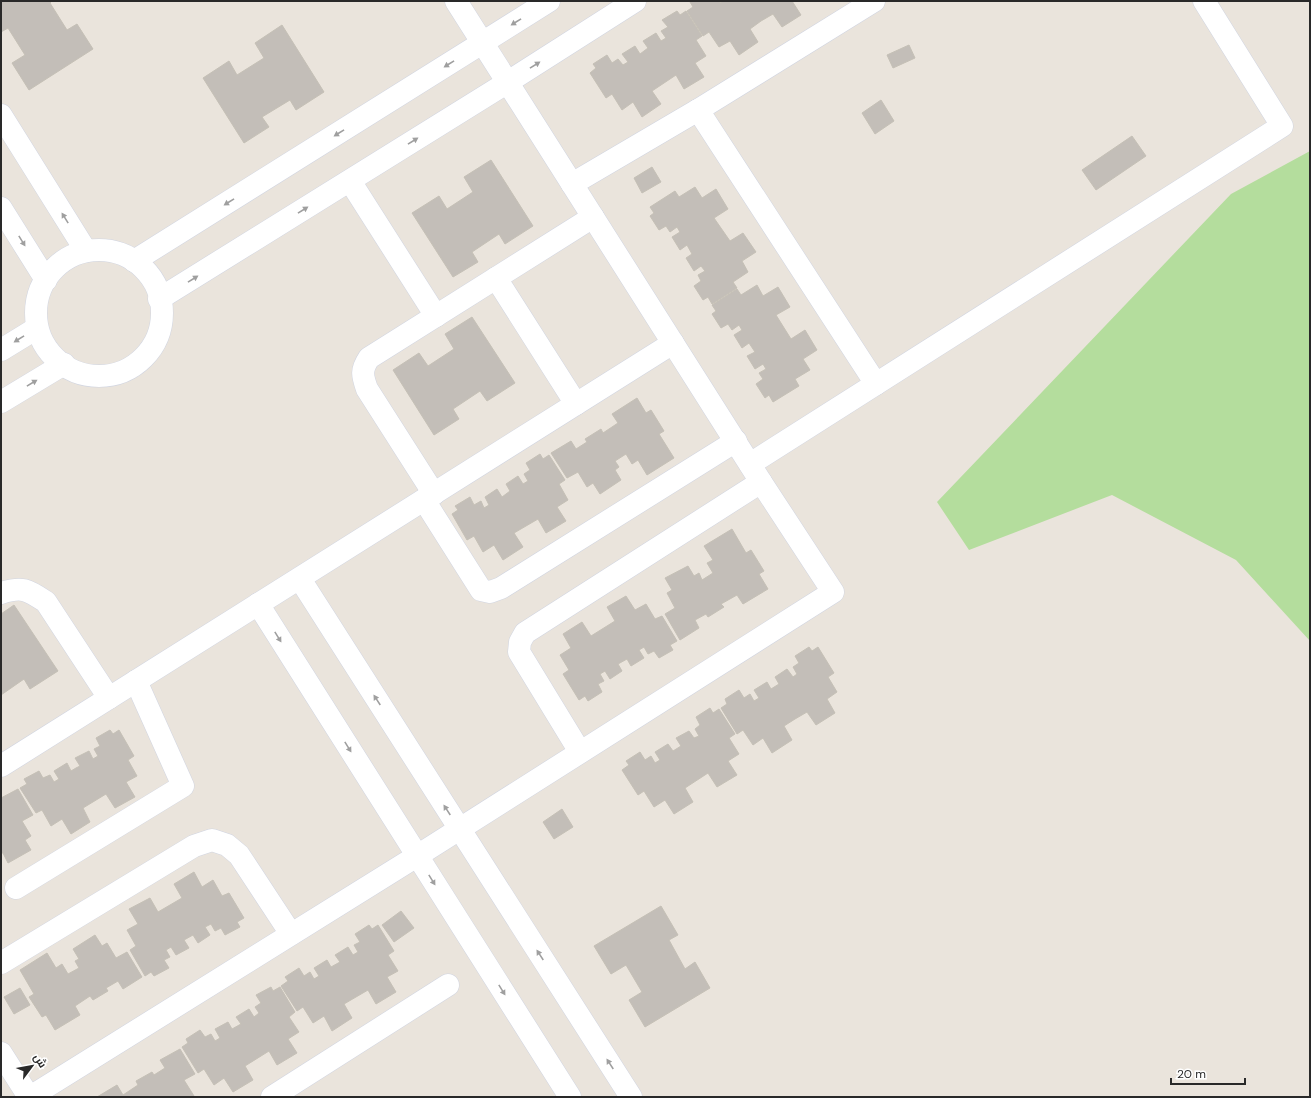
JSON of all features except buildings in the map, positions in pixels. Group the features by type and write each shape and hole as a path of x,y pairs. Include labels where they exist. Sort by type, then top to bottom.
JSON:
{"street":[{"path":"1,1053 36,1095 417,856 833,592 755,473 456,1"},
{"path":"134,261 550,1"},
{"path":"160,299 636,1"},
{"path":"572,184 698,110 874,1"},
{"path":"580,752 519,652 520,642 525,633 755,473 876,384 1282,126 1204,1"},
{"path":"698,110 876,384"},
{"path":"1,115 86,251"},
{"path":"350,181 436,316"},
{"path":"1,208 46,280"},
{"path":"593,217 369,358 363,368 363,379 367,389 481,590 490,592 501,588 736,441"},
{"path":"108,250 128,257 134,261 146,271 157,290 162,311 159,333 149,352 132,366 114,374 95,376 75,371 58,361 45,346 38,328 36,308 40,288 51,272 66,259 86,251 108,250"},
{"path":"496,278 576,404"},
{"path":"1,350 38,328"},
{"path":"1,766 673,343"},
{"path":"1,402 64,364"},
{"path":"300,578 631,1097"},
{"path":"1,593 14,589 30,592 46,602 109,698"},
{"path":"258,604 570,1097"},
{"path":"16,888 183,786 136,681"},
{"path":"1,963 194,846 212,840 227,845 239,855 291,934"},
{"path":"278,1095 448,985"}],"green space":[{"path":"1310,151 1310,641 1236,560 1112,495 969,550 937,502 1231,194"}]}
